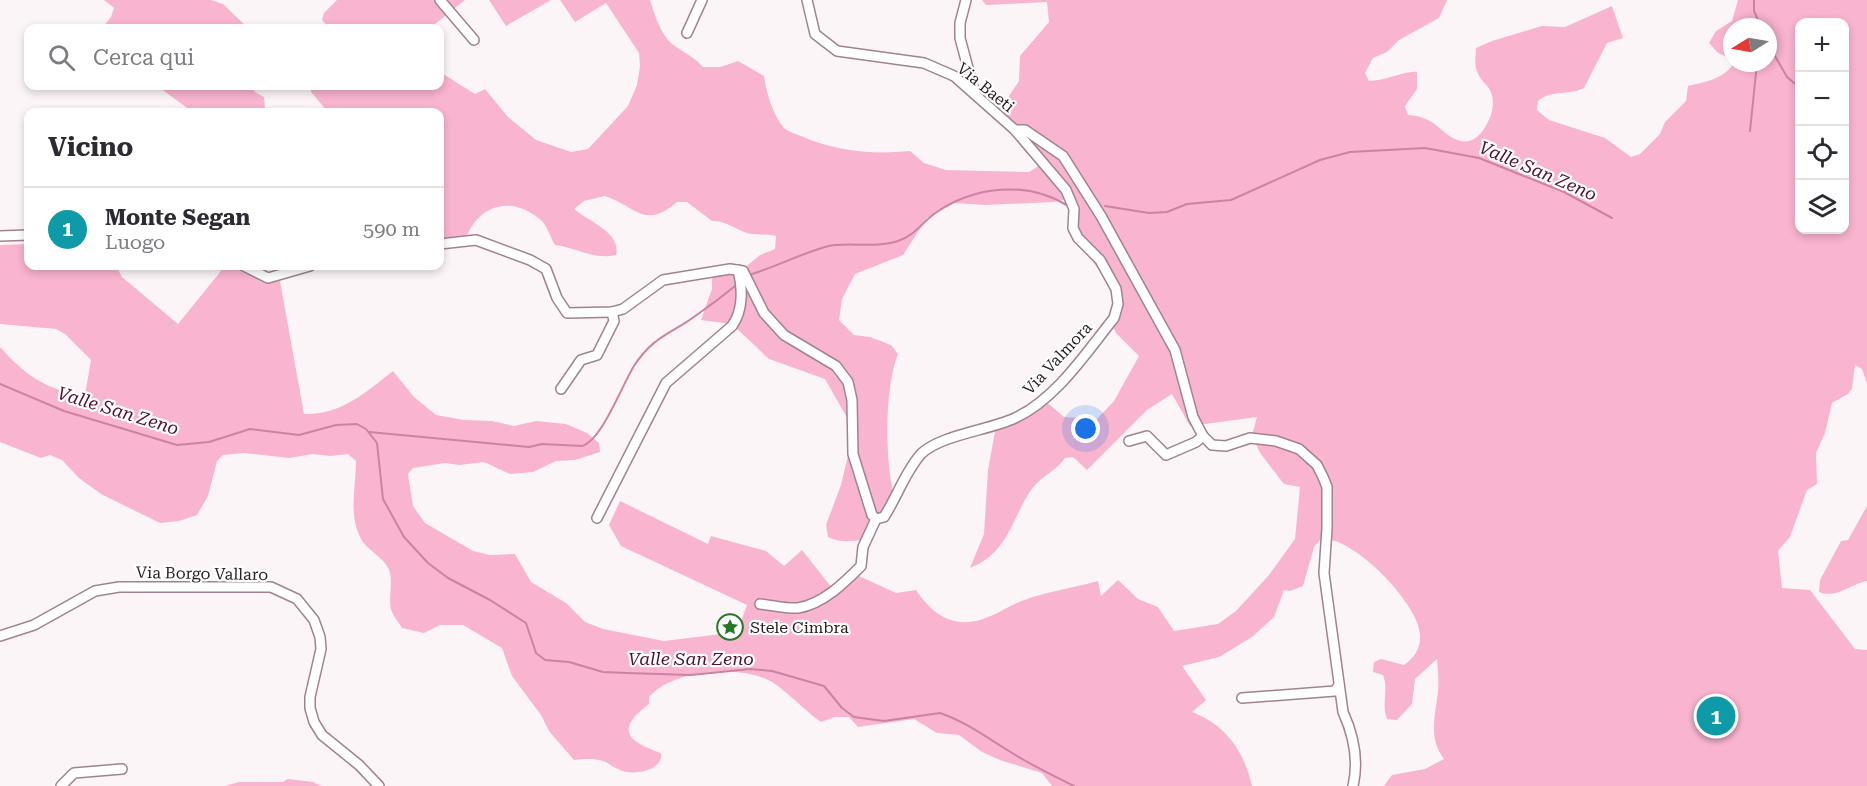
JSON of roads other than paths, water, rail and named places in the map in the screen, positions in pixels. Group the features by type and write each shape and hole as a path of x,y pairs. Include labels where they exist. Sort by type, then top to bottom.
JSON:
{"street":[{"path":"440,0 474,40"},
{"path":"687,33 702,0"},
{"name":"Via Baeti","path":"807,0 815,34 837,51 924,63 954,76 1015,130 1025,130 1064,156 1175,350 1193,417 1203,436"},
{"path":"966,0 960,23 960,38 975,94"},
{"name":"Via Valmora","path":"760,604 796,608 808,605 839,587 861,566 863,547 876,519 884,517 922,454 945,441 1017,418 1037,404 1082,358 1114,318 1118,304 1116,289 1100,260 1078,238 1073,228 1074,208 1066,190 1015,130"},
{"path":"0,236 24,235"},
{"path":"444,244 476,240 530,260 546,269 557,298 567,313 612,312 622,309 663,280 738,270 747,276 764,313 784,335 836,366 848,382 852,400 853,454 872,515 876,519"},
{"path":"252,270 268,278 296,270"},
{"path":"597,518 666,383 732,326 739,317 741,289 738,270"},
{"path":"561,389 581,360 597,355 614,321 612,312"},
{"path":"1129,441 1147,436 1166,455 1196,442 1203,436 1212,445 1226,446 1250,438 1276,441 1299,449 1320,471 1327,488 1324,573 1343,712 1350,728 1358,763 1353,786"},
{"name":"Via Borgo Vallaro","path":"0,636 43,620 95,591 119,587 271,587 297,599 304,606 320,637 321,649 310,697 310,708 321,735 359,765 379,786"},
{"path":"1242,698 1335,691 1340,685"},
{"path":"61,786 74,772 122,769"}],"waterway":[{"path":"1754,0 1754,11 1757,18"},
{"path":"1777,60 1787,77 1795,84"},
{"path":"1750,131 1756,72"},
{"name":"Valle San Zeno","path":"1105,206 1149,213 1167,212 1187,204 1231,200 1320,160 1350,152 1425,148 1479,158 1564,192 1612,218"},
{"name":"Valle San Zeno","path":"752,274 833,245 879,244 898,241 909,236 934,214 949,205 983,192 1000,190 1035,192 1068,206"},
{"name":"Valle San Zeno","path":"369,432 529,447 542,444 582,446 597,434 641,356 656,341 689,321 735,286"},
{"name":"Valle San Zeno","path":"0,384 64,411 177,445 209,442 250,429 299,435 336,425 357,424 366,429 377,443 383,499 404,537 428,563 448,578 490,600 526,623 536,653 545,660 569,662 603,672 691,675 750,669 772,671 824,686 842,708 854,717 884,721 940,713 967,725 1024,760 1074,786"}],"place":[{"name":"Stele Cimbra","path":"730,627"},
{"name":"Monte Segan","path":"1716,716"}]}
